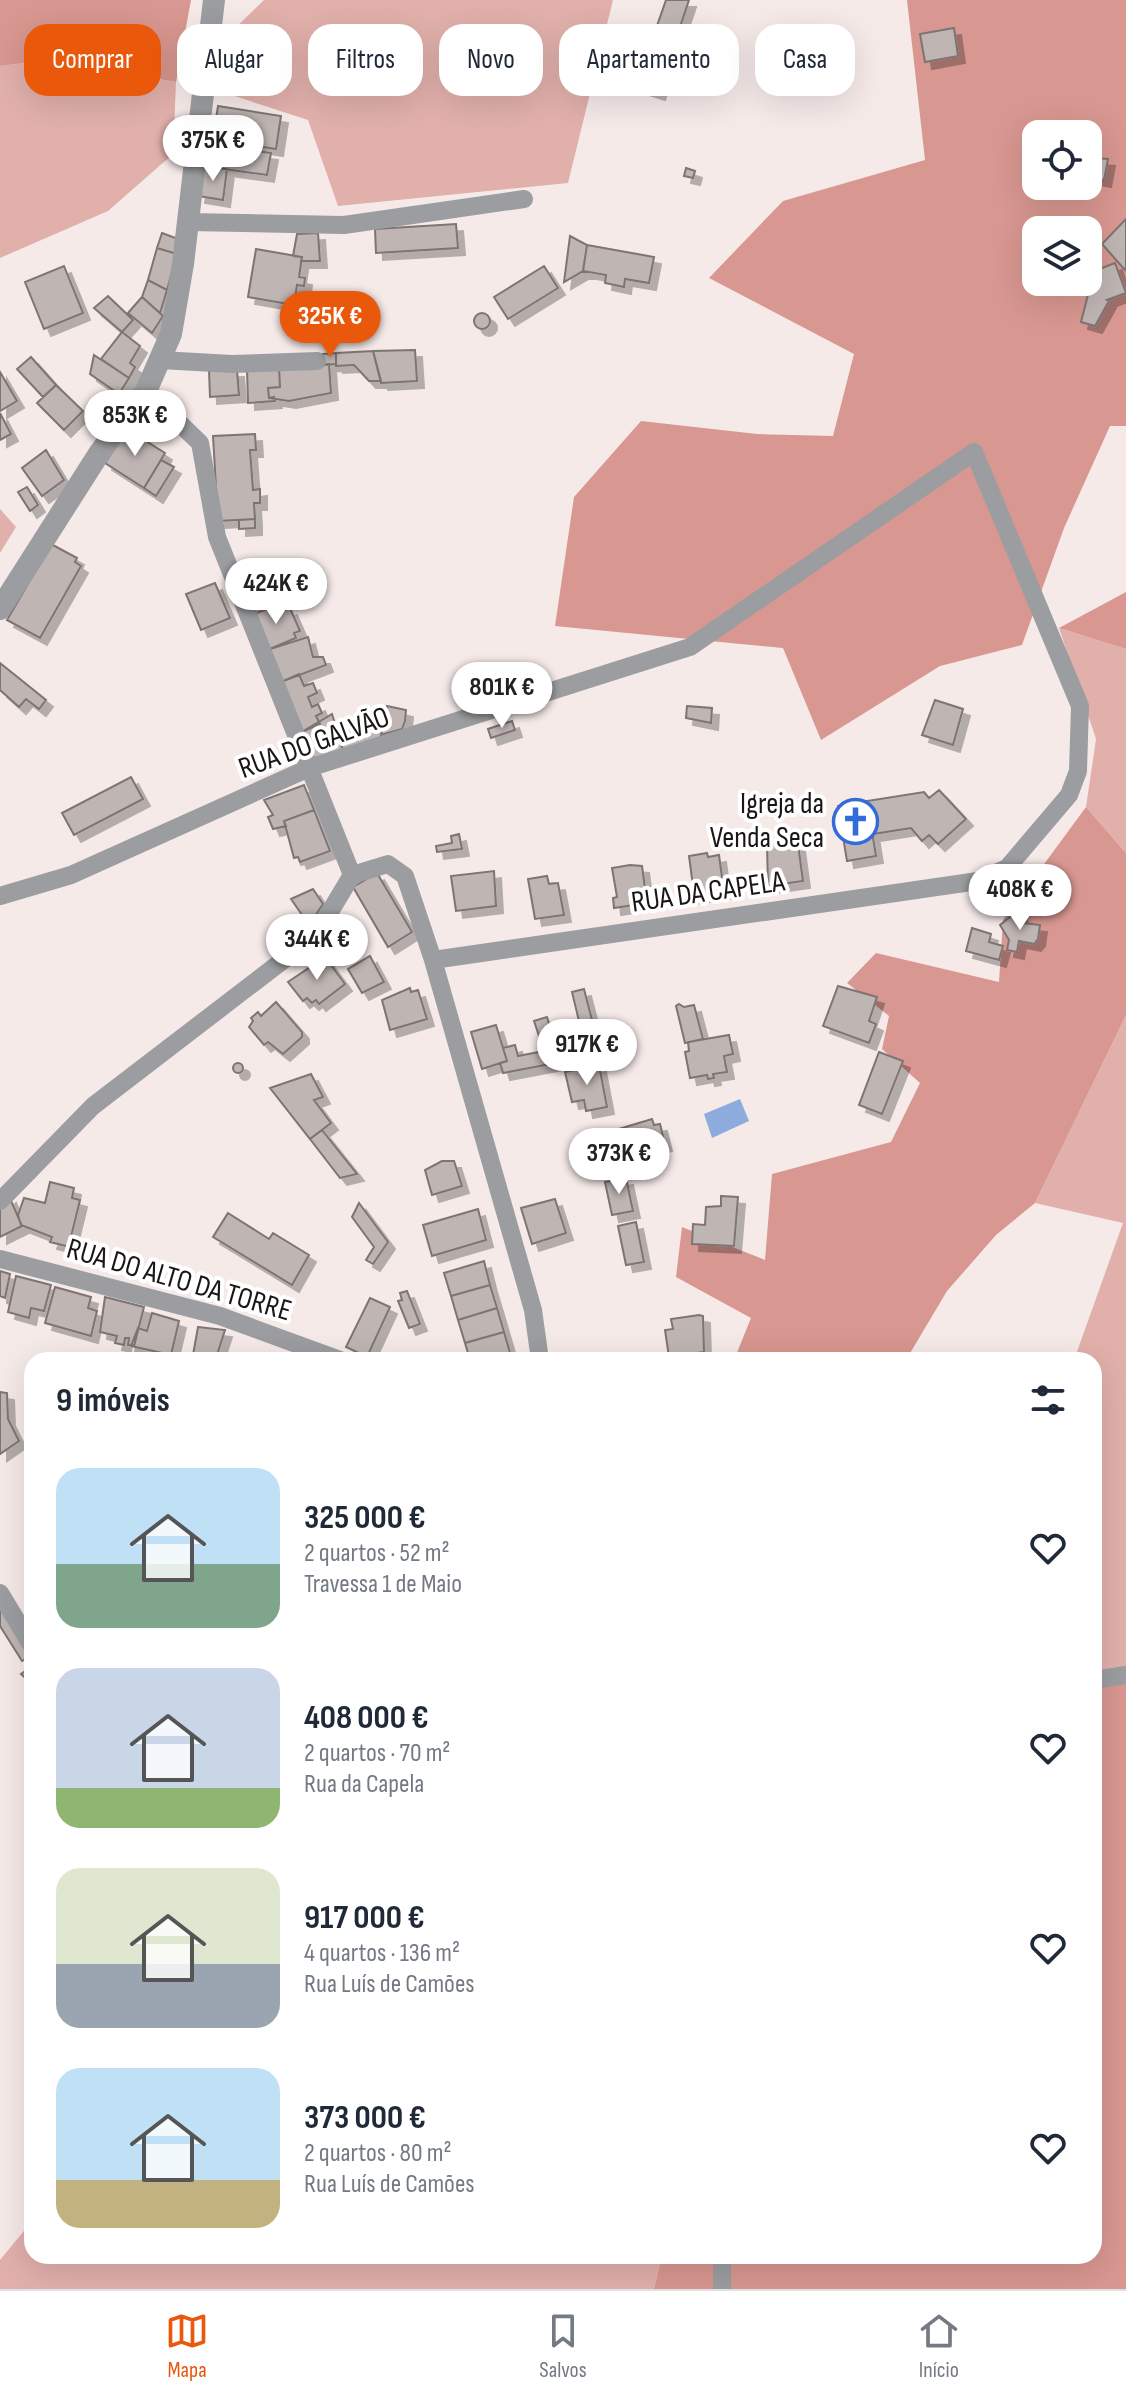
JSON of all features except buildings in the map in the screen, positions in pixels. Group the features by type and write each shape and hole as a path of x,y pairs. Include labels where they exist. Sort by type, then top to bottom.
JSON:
{"street":[{"path":"0,609 100,452 146,391 171,334 188,222 214,0"},
{"path":"188,222 344,225 524,199"},
{"path":"160,360 232,364 317,361"},
{"path":"146,391 200,443 217,537 352,875"},
{"name":"RUA DO GALVÃO","path":"0,896 71,875 309,768 690,647 974,452"},
{"name":"RUA DA CAPELA","path":"433,960 978,881 1007,868 1069,795 1078,771 1080,706 974,452"},
{"path":"0,1201 93,1106 316,935 352,875 388,864 405,876 433,960 533,1310 539,1352"},
{"name":"RUA DO ALTO DA TORRE","path":"0,1259 206,1312 318,1352"},
{"path":"0,1593 24,1633"},
{"path":"1102,1679 1126,1675"},
{"path":"722,2264 722,2289"}],"shaded area":[{"path":"0,0 191,0 187,24 177,24 176,82 161,79 161,24 24,24 24,63 0,66"},
{"path":"264,0 613,0 607,24 559,24 559,96 589,96 568,183 338,206 308,120 234,96 292,96 292,24 239,24"},
{"path":"907,0 1126,0 1126,426 1110,426 1064,528 1022,645 940,666 821,740 783,648 555,626 574,497 641,421 757,434 833,436 854,354 709,278 783,201 925,160"},
{"path":"24,63 24,96 161,96 161,79 176,82 173,154 108,211 0,258 0,66"},
{"path":"0,509 16,527 0,553"},
{"path":"1126,592 1126,649 1059,628"},
{"path":"1059,628 1126,649 1126,853 1086,807 1096,739"},
{"path":"1086,807 1126,853 1126,1015 1035,1203 996,1235 947,1291 911,1352 737,1352 751,1318 676,1277 682,1227 765,1260 772,1174 891,1142 920,1083 882,1049 889,1016 847,983 876,953 999,982 1003,920"},
{"path":"1126,1015 1126,1677 1102,1678 1102,1352 1077,1352 1123,1223 1035,1203"},
{"path":"1126,1680 1126,2289 654,2289 660,2264 1102,2264 1102,1684"},
{"path":"24,2231 24,2264 660,2264 654,2289 0,2289 0,2260"}],"water":[{"path":"740,1099 749,1121 712,1138 704,1114"}],"place":[{"name":"Igreja da Venda Seca","path":"855,821"}]}
